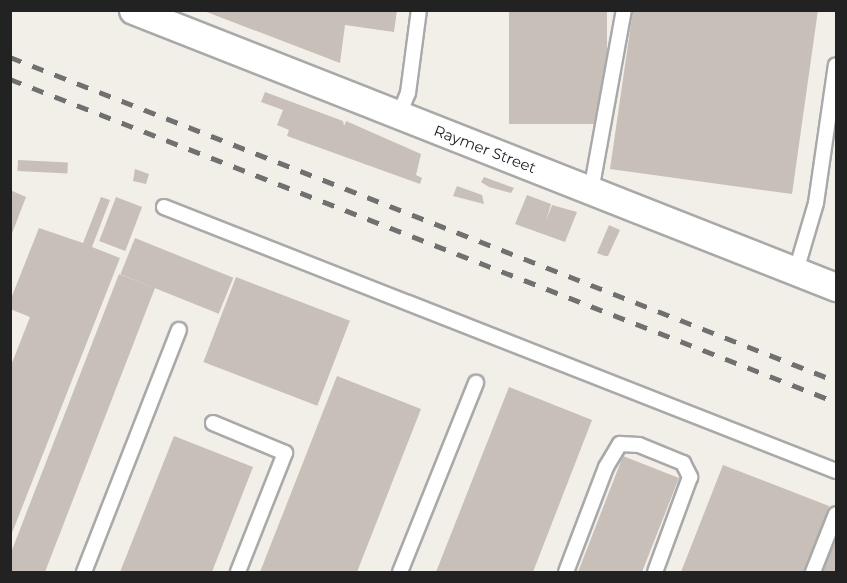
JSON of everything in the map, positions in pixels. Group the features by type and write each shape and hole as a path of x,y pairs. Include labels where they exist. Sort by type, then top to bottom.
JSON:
{"street":[{"name":"Raymer Street","path":"133,10 171,18 399,115 837,287"}],"lane":[{"path":"399,115 408,93 418,10"},
{"path":"591,191 624,10"},
{"path":"796,271 816,203 837,65"},
{"path":"164,207 837,471"},
{"path":"84,573 179,330"},
{"path":"400,573 476,383"},
{"path":"213,423 285,453 238,573"},
{"path":"566,573 606,467 620,444 639,445 682,463 690,477 656,573"},
{"path":"813,573 837,514"}],"building":[{"path":"397,10 394,32 345,25 340,63 204,11"},
{"path":"509,10 607,10 607,124 509,124"},
{"path":"633,10 818,10 792,194 610,169"},
{"path":"265,92 343,121 344,126 346,121 421,154 416,175 422,178 420,184 287,136 289,130 277,125 283,110 261,102"},
{"path":"18,160 68,163 67,174 17,171"},
{"path":"135,169 149,174 146,184 133,181"},
{"path":"484,177 514,188 511,193 489,187 481,182"},
{"path":"457,186 482,195 484,204 453,196"},
{"path":"10,190 26,197 11,236 10,236"},
{"path":"527,195 551,204 546,221 552,205 577,212 565,242 515,224"},
{"path":"101,197 110,200 92,247 120,258 10,538 10,368 30,317 10,309 10,301 39,228 83,243"},
{"path":"116,197 142,207 125,251 99,241"},
{"path":"609,225 620,230 608,256 605,256 597,253"},
{"path":"135,238 233,278 219,314 120,274"},
{"path":"119,274 155,288 45,572 10,572 10,555"},
{"path":"236,277 350,321 317,406 203,362"},
{"path":"337,376 421,409 357,572 260,572"},
{"path":"509,387 592,420 533,572 436,572"},
{"path":"174,436 253,467 212,572 120,572"},
{"path":"623,456 679,478 642,572 578,572"},
{"path":"723,465 829,506 804,572 681,572"},
{"path":"836,532 836,572 821,572"}],"railway":[{"path":"10,57 836,381"},
{"path":"10,79 836,402"}]}
